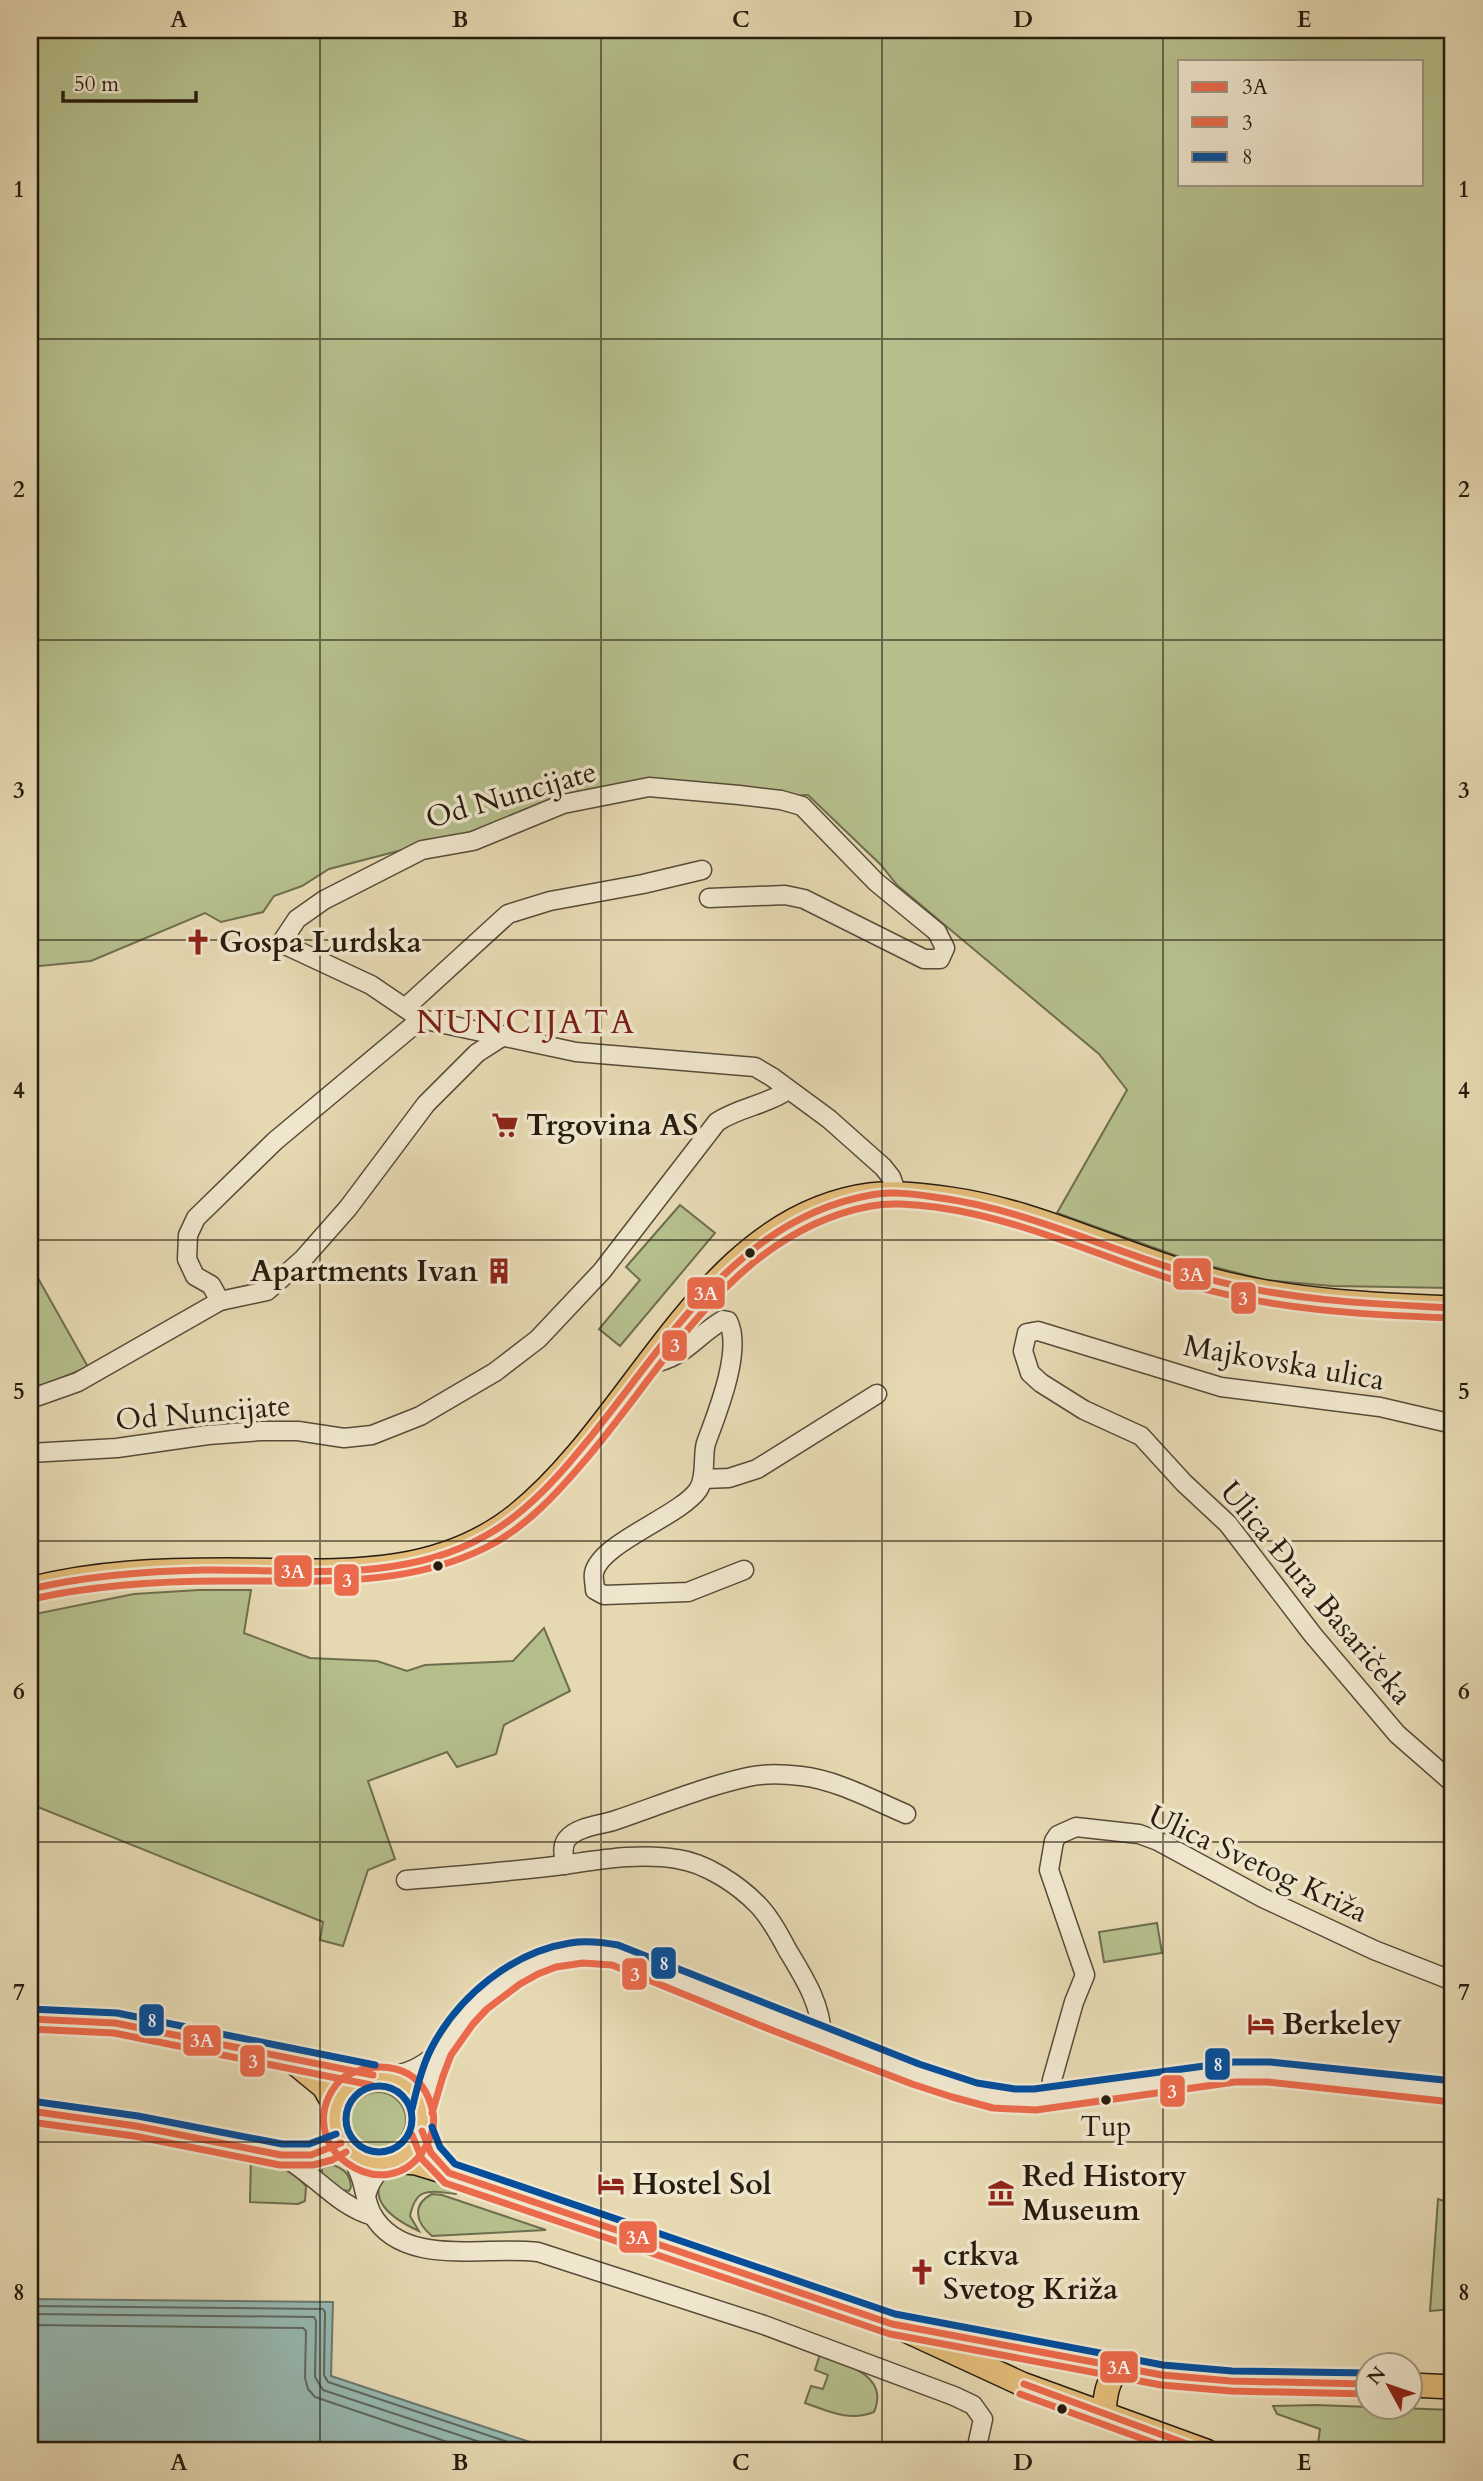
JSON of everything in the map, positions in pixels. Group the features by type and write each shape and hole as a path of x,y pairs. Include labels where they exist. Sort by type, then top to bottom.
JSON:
{"main road":[{"path":"30,1589 79,1577 113,1573 218,1570 333,1573 410,1564 446,1555 478,1541 515,1517 547,1489 592,1440 649,1364 729,1268 781,1226 840,1200 897,1194 974,1203 1037,1220 1174,1269 1231,1285 1326,1301 1453,1308"},
{"path":"30,2019 115,2023 399,2080 410,2088 418,2099 431,2153 449,2173"},
{"path":"281,2056 309,2073 324,2087 335,2108"},
{"path":"380,2076 360,2079 349,2086 335,2108 334,2120 345,2148 361,2161 374,2164 416,2163 449,2173 892,2324 1021,2384 1206,2451"},
{"path":"391,2162 411,2149 422,2121"},
{"path":"892,2324 1162,2375 1231,2381 1354,2384"},
{"path":"1104,2414 1105,2393 1110,2378 1119,2366"},
{"path":"1424,2386 1453,2387"}],"street":[{"name":"Od Nuncijate","path":"709,898 785,895 804,900 924,959 940,959 945,948 937,932 876,882 802,806 781,800 649,786 563,804 473,841 422,850 324,900 297,919 281,943 371,985 421,1019 576,1052 755,1067 829,1118 883,1167 891,1177 897,1194"},
{"path":"405,1008 508,914 550,901 702,870"},
{"path":"220,1301 211,1284 195,1276 187,1259 188,1235 197,1218 275,1140 421,1019"},
{"name":"Od Nuncijate","path":"30,1399 78,1382 220,1301 267,1291 303,1259 370,1180 426,1104 477,1053 505,1035"},
{"name":"Od Nuncijate","path":"30,1453 117,1448 261,1431 298,1431 344,1438 372,1435 421,1416 495,1372 538,1339 603,1272 717,1122 732,1112 779,1096 788,1090"},
{"path":"649,1364 668,1361 723,1320 728,1321 731,1327 732,1361 706,1443 703,1479 698,1490 685,1502 607,1554 594,1573 595,1590 604,1595 688,1592 744,1570"},
{"name":"Majkovska ulica","path":"1027,1333 1038,1331 1221,1387 1380,1407 1453,1424"},
{"name":"Ulica Đura Basaričeka","path":"1027,1333 1023,1341 1023,1351 1030,1373 1084,1410 1141,1436 1184,1483 1228,1524 1313,1635 1397,1734 1453,1783"},
{"path":"703,1479 729,1478 757,1469 877,1394"},
{"path":"565,1865 563,1851 567,1840 577,1832 683,1795 750,1776 767,1774 828,1782 906,1814"},
{"name":"Ulica Svetog Križa","path":"1050,2097 1052,2080 1074,2002 1085,1975 1049,1870 1058,1835 1076,1827 1139,1834 1158,1841 1263,1898 1324,1927 1453,1981"},
{"path":"406,1880 636,1858 680,1859 714,1872 760,1907 806,1981 819,2009 822,2039"},
{"path":"380,2076 416,2070 443,2048 501,1983 522,1970 570,1953 591,1952 615,1955 822,2039 944,2084 1014,2100 1234,2072 1269,2072 1453,2092"},
{"path":"422,2121 428,2084 443,2048"},
{"path":"30,2111 136,2126 281,2155 311,2155 345,2148 362,2179 373,2216 391,2235 403,2242 434,2251 538,2252 780,2331 973,2405 983,2419 976,2451"},
{"path":"281,2155 310,2174 346,2205 373,2216"},
{"path":"366,2196 369,2183 377,2171 391,2162"}],"green space":[{"path":"30,30 1453,30 1453,1288 1332,1286 1265,1280 1191,1261 1057,1213 1127,1090 1099,1054 897,885 881,865 808,795 782,796 689,782 562,797 471,832 329,869 302,886 274,896 263,912 221,922 205,913 91,961 30,967"},
{"path":"680,1205 715,1233 620,1346 599,1329 640,1280 626,1267"},
{"path":"30,1264 88,1367 30,1391"},
{"path":"251,1590 244,1633 310,1658 377,1661 407,1671 425,1665 513,1661 544,1628 570,1691 504,1725 496,1754 457,1767 447,1752 368,1781 395,1859 368,1870 343,1946 320,1940 323,1922 38,1807 30,1808 30,1615 134,1594"},
{"path":"1157,1923 1162,1953 1104,1962 1099,1932"},
{"path":"373,2092 383,2092 398,2100 404,2109 404,2131 398,2140 383,2148 373,2148 355,2136 350,2125 350,2115 362,2097"},
{"path":"251,2156 281,2167 306,2186 305,2201 298,2204 250,2202"},
{"path":"333,2165 348,2176 351,2187 349,2191 343,2190 322,2175 322,2168"},
{"path":"397,2167 459,2188 456,2194 432,2192 416,2199 410,2216 419,2231 398,2219 382,2204 379,2186"},
{"path":"432,2194 546,2230 432,2236 422,2226 418,2214 421,2203"},
{"path":"1438,2199 1453,2204 1453,2309 1430,2311"},
{"path":"820,2354 853,2367 871,2380 877,2399 874,2412 847,2416 805,2403 811,2386 823,2389 828,2375 815,2370"},
{"path":"1273,2406 1354,2406 1354,2422 1424,2422 1424,2409 1453,2410 1453,2451 1317,2451 1320,2429 1277,2414"}],"water":[{"path":"30,2299 333,2302 331,2376 557,2451 30,2451"}],"transit line":[{"name":"3A","path":"30,1589 116,1575 160,1572 348,1571 384,1568 453,1551 499,1528 548,1487 610,1413 671,1333 704,1295 739,1261 778,1231 822,1209 871,1195 919,1195 1003,1211 1168,1267 1232,1285 1294,1296 1453,1308"},
{"name":"3","path":"32,1599 79,1590 150,1583 324,1581 390,1576 423,1570 487,1547 529,1519 565,1483 677,1342 743,1271 781,1242 823,1220 871,1206 895,1204 935,1207 1001,1221 1161,1276 1257,1301 1354,1313 1453,1318"},
{"name":"8","path":"412,2109 432,2047 443,2028 472,1994 508,1966 528,1956 549,1948 582,1942 618,1945 919,2064 977,2083 1034,2089 1234,2062 1270,2062 1453,2081"},
{"name":"3","path":"432,2113 451,2055 487,2009 538,1974 556,1967 583,1963 612,1965 912,2084 993,2108 1036,2110 1235,2082 1268,2082 1452,2102"},
{"name":"8","path":"30,2009 117,2013 375,2065"},
{"name":"3A","path":"30,2019 115,2023 373,2075"},
{"name":"3","path":"30,2029 114,2033 371,2085"},
{"name":"3","path":"341,2079 326,2103 324,2127 332,2147 347,2163 367,2173 388,2174 409,2166 426,2146 432,2131 433,2110 425,2091 407,2073 395,2069 370,2068 344,2077"},
{"name":"8","path":"379,2086 392,2089 402,2096 409,2106 412,2119 409,2132 402,2142 392,2149 379,2152 366,2149 356,2142 349,2132 346,2119 349,2106 356,2096 366,2089 379,2086"},
{"name":"8","path":"31,2101 138,2116 282,2144 309,2144 336,2134"},
{"name":"3A","path":"30,2111 136,2126 281,2155 311,2155 341,2143"},
{"name":"3","path":"30,2122 134,2136 280,2165 313,2165 332,2160 346,2152"},
{"name":"8","path":"432,2127 440,2147 455,2164 895,2314 1163,2365 1232,2371 1354,2373"},
{"name":"3A","path":"422,2131 431,2153 449,2173 892,2324 1162,2375 1231,2381 1354,2384"},
{"name":"3","path":"412,2135 422,2159 445,2183 890,2334 1161,2385 1231,2391 1354,2394"},
{"name":"3A","path":"1024,2384 1206,2451"},
{"name":"3","path":"1020,2394 1176,2451"}],"place":[{"name":"Gospa Lurdska","path":"198,942"},
{"name":"Trgovina AS","path":"505,1125"},
{"name":"Apartments Ivan","path":"499,1271"},
{"name":"Berkeley","path":"1261,2024"},
{"name":"Tup","path":"1106,2100"},
{"name":"Hostel Sol","path":"611,2184"},
{"name":"Red History Museum","path":"1001,2193"},
{"name":"crkva Svetog Križa","path":"922,2272"}],"district":[{"name":"NUNCIJATA","path":"526,1022"}]}
